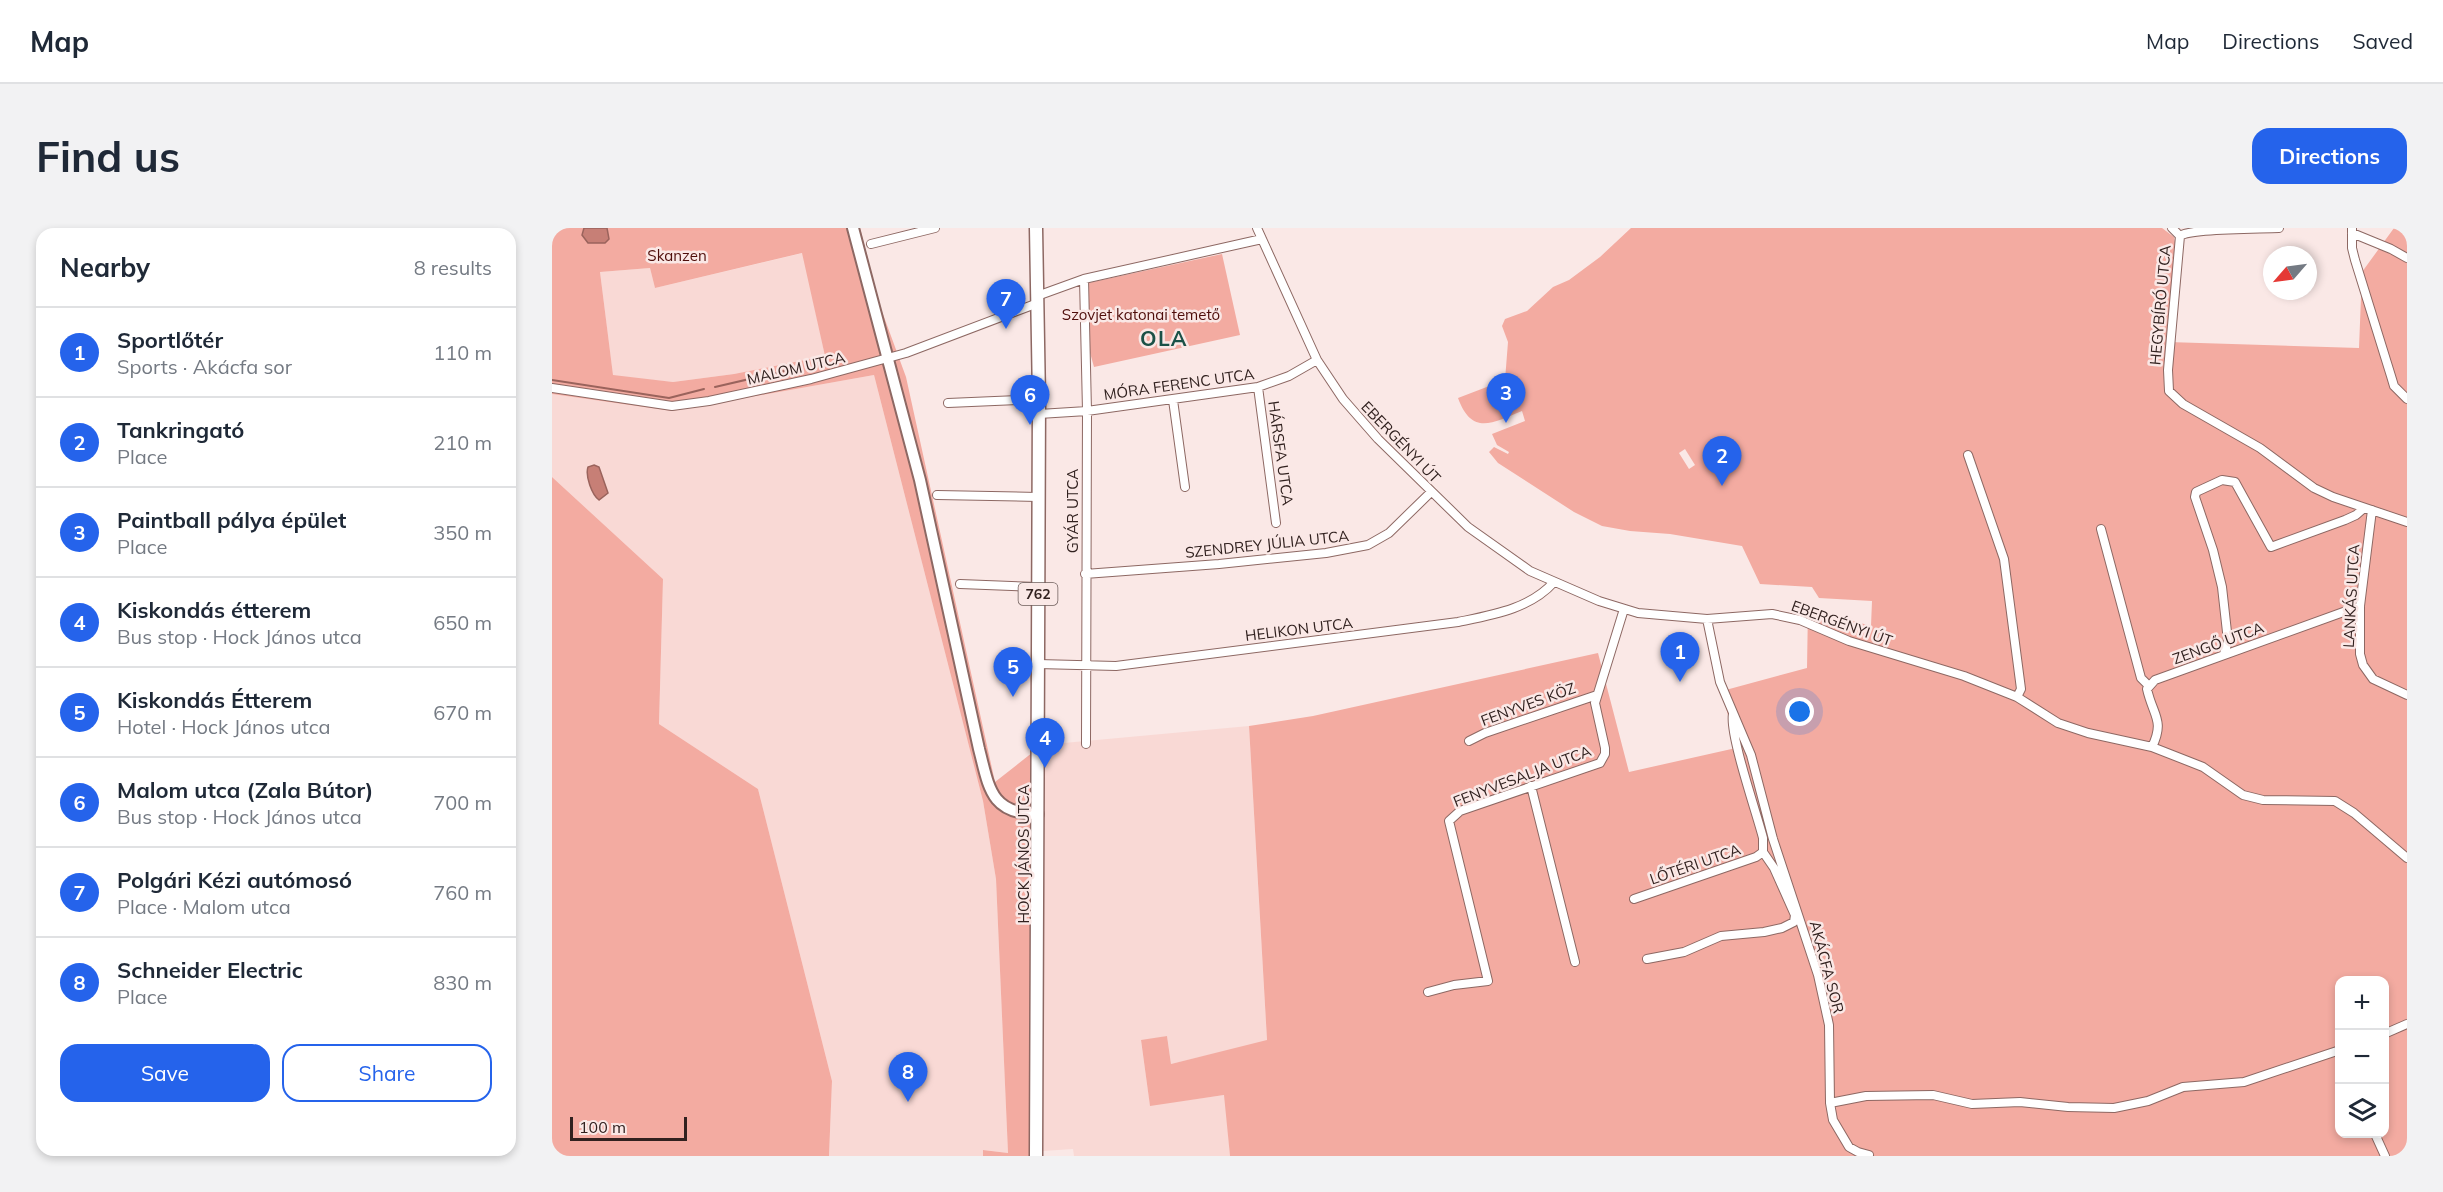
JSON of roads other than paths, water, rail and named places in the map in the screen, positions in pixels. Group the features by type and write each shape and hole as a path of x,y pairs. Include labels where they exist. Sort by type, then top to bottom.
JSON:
{"main road":[{"name":"HOCK JÁNOS UTCA","path":"1036,228 1039,399 1036,1156"}],"street":[{"path":"853,228 920,480 979,749 991,793 1006,807 1024,814 1038,814"},
{"path":"871,244 935,228"},
{"name":"EBERGÉNYI ÚT","path":"1257,228 1317,360 1359,418 1431,492 1487,543 1530,571 1624,609 1658,615 1707,619 1754,614 1786,616 1848,641 1964,676 2017,697 2058,723 2088,733 2152,747 2204,767 2243,795 2263,800 2335,801 2354,813 2407,858"},
{"path":"2172,228 2180,236 2188,231 2209,229 2279,228"},
{"path":"2352,230 2407,258"},
{"path":"2352,230 2355,260 2391,376 2400,394 2407,399"},
{"name":"HEGYBÍRÓ UTCA","path":"2180,236 2168,370 2169,392 2184,404 2260,447 2314,488 2407,522"},
{"name":"MALOM UTCA","path":"552,388 662,405 683,406 811,379 922,348 1084,279 1262,239"},
{"name":"GYÁR UTCA","path":"1084,279 1087,411 1086,744"},
{"name":"MÓRA FERENC UTCA","path":"1039,414 1087,411 1258,387 1289,376 1317,360"},
{"name":"HÁRSFA UTCA","path":"1258,387 1276,523"},
{"path":"948,403 1039,399"},
{"path":"1173,400 1185,487"},
{"path":"1968,455 2004,559 2021,689 2017,697"},
{"path":"2224,654 2228,641 2222,588 2216,558 2195,497 2196,492 2222,480 2235,482 2271,547 2345,520 2368,509"},
{"name":"SZENDREY JÚLIA UTCA","path":"1085,574 1219,564 1326,553 1368,545 1389,533 1431,492"},
{"path":"937,495 1038,497"},
{"name":"LANKÁS UTCA","path":"2368,509 2360,606 2359,645 2363,665 2373,679 2407,695"},
{"path":"2101,529 2141,678 2148,685 2149,699 2159,725 2159,733 2152,747"},
{"name":"HELIKON UTCA","path":"1038,664 1116,666 1458,622 1497,613 1525,603 1554,582"},
{"path":"960,584 1038,587"},
{"name":"ZENGŐ UTCA","path":"2148,685 2155,680 2224,654 2360,606"},
{"name":"FENYVESALJA UTCA","path":"1428,992 1454,985 1488,981 1449,821 1460,811 1595,765 1603,759 1605,748 1596,710 1597,695 1624,609"},
{"name":"AKÁCFA SOR","path":"1707,619 1720,682 1750,755 1773,839 1818,975 1829,1025 1830,1103 1833,1120 1849,1147 1869,1155"},
{"name":"FENYVES KÖZ","path":"1469,741 1485,733 1597,695"},
{"path":"1647,958 1684,952 1720,936 1764,932 1782,928 1794,922 1795,915 1774,868 1763,852 1763,838 1732,721 1733,713"},
{"path":"1531,786 1575,962"},
{"name":"LŐTÉRI UTCA","path":"1634,898 1756,857 1763,852"},
{"path":"2389,1032 2407,1024"},
{"path":"1830,1103 1866,1096 1933,1095 1972,1104 2020,1102 2114,1108 2148,1101 2183,1087 2244,1082 2335,1052"},
{"path":"2377,1138 2385,1156"}],"waterway":[{"path":"715,387 797,368"},
{"path":"552,380 669,398 704,389"}],"place":[{"name":"Polgári Kézi autómosó","path":"1006,329"},
{"name":"Paintball pálya épület","path":"1506,423"},
{"name":"Malom utca (Zala Bútor)","path":"1030,425"},
{"name":"Tankringató","path":"1722,486"},
{"name":"Sportlőtér","path":"1680,682"},
{"name":"Kiskondás Étterem","path":"1013,697"},
{"name":"Kiskondás étterem","path":"1045,768"},
{"name":"Schneider Electric","path":"908,1102"}],"district":[{"name":"OLA","path":"1164,338"}],"park label":[{"name":"Skanzen","path":"677,255"},
{"name":"Szovjet katonai temető","path":"1141,314"}]}
